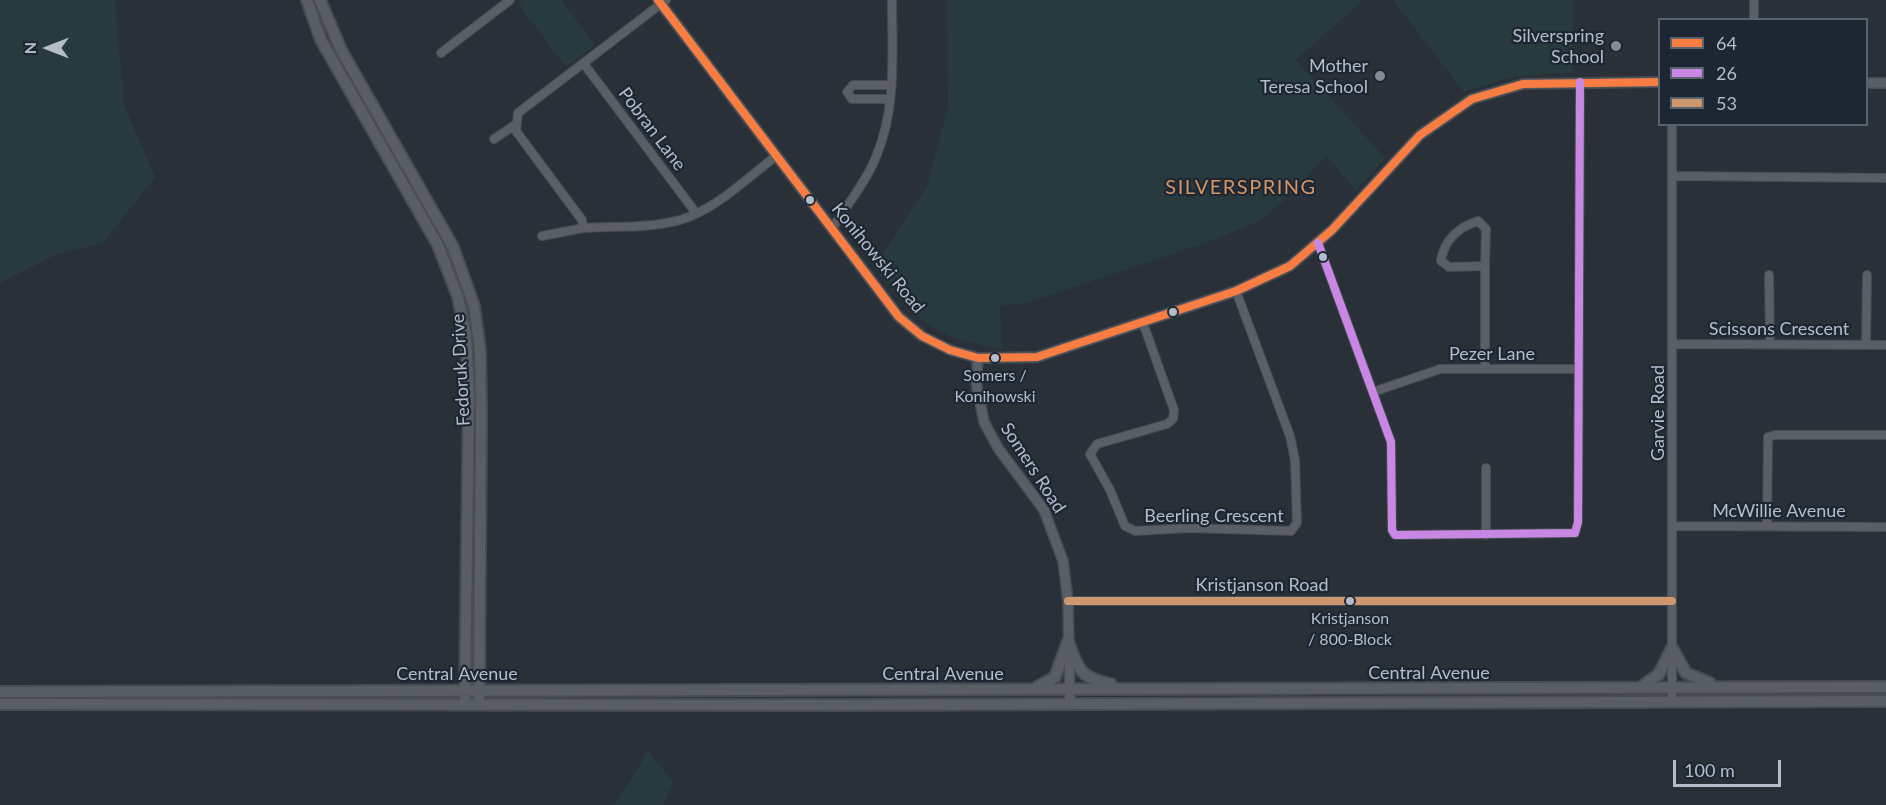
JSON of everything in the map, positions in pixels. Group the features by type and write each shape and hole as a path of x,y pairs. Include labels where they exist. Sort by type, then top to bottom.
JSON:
{"main road":[{"name":"Fedoruk Drive","path":"307,0 326,49 438,245 458,297 466,336 469,394 465,704"},
{"name":"Fedoruk Drive","path":"320,0 345,57 453,248 474,306 480,350 482,415 479,704"},
{"path":"1068,641 1076,663 1085,676 1096,681 1131,689"},
{"path":"1031,689 1055,677 1068,641"},
{"path":"1672,648 1686,673 1722,687"},
{"path":"1639,688 1659,674 1672,648"},
{"name":"Central Avenue","path":"0,692 1886,687"},
{"name":"Central Avenue","path":"0,704 1487,704 1886,701"}],"street":[{"path":"441,53 510,0"},
{"path":"832,229 876,157 890,99 892,0"},
{"path":"1754,0 1754,18"},
{"path":"583,228 582,220 521,138 515,125 518,113 584,64 662,1"},
{"name":"Konihowski Road","path":"662,1 776,156 900,317 922,336 950,350 978,358 1037,357 1236,291 1290,266 1318,243 1420,135 1463,104 1494,91 1523,84 1658,82"},
{"name":"Pobran Lane","path":"584,64 696,213"},
{"path":"1318,243 1392,449 1392,530 1395,535 1570,535 1577,529 1580,82"},
{"path":"1868,83 1886,83"},
{"path":"890,99 852,99 847,92 854,85 891,85"},
{"path":"494,139 515,125"},
{"name":"Garvie Road","path":"1672,126 1672,701"},
{"path":"542,236 583,228 671,222 707,208 776,156"},
{"path":"1673,176 1886,178"},
{"path":"1485,266 1449,267 1441,261 1443,249 1462,226 1478,221 1486,229 1485,369"},
{"path":"1769,275 1770,344"},
{"path":"1866,344 1867,275"},
{"name":"Beerling Crescent","path":"1143,323 1174,410 1173,419 1167,424 1097,444 1090,454 1110,490 1125,526 1135,531 1182,528 1291,531 1297,523 1292,444 1236,291"},
{"name":"Scissons Crescent","path":"1673,344 1886,345"},
{"name":"Somers Road","path":"978,358 976,382 984,422 999,448 1034,494 1047,518 1063,561 1068,601 1070,703"},
{"name":"Pezer Lane","path":"1373,392 1440,369 1578,369"},
{"path":"1767,526 1768,437 1775,435 1886,435"},
{"path":"1486,468 1486,535"},
{"name":"McWillie Avenue","path":"1672,526 1886,527"},
{"name":"Kristjanson Road","path":"1068,601 1672,601"}],"green space":[{"path":"0,0 115,0 124,105 155,177 103,243 57,254 0,283"},
{"path":"523,0 561,0 595,45 566,67 518,4"},
{"path":"947,0 1363,0 1296,60 1385,158 1356,190 1326,156 1287,198 1258,222 1208,242 1027,303 1000,306 1002,348 959,339 928,324 914,313 874,267 928,184 948,107"},
{"path":"1393,0 1573,0 1573,72 1511,77 1464,92"},
{"path":"648,751 673,781 663,805 611,805 619,799"}],"transit line":[{"name":"64","path":"658,0 899,317 922,336 950,350 978,358 1037,357 1236,291 1290,266 1332,230 1420,135 1472,99 1523,84 1658,82"},
{"name":"26","path":"1318,243 1391,442 1392,530 1395,535 1575,533 1578,522 1580,82"},
{"name":"53","path":"1068,601 1672,601"}],"place":[{"name":"Silverspring School","path":"1616,46"},
{"name":"Mother Teresa School","path":"1380,76"},
{"name":"Somers / Konihowski","path":"995,358"},
{"name":"Kristjanson / 800-Block","path":"1350,601"}],"district":[{"name":"SILVERSPRING","path":"1241,188"}]}
